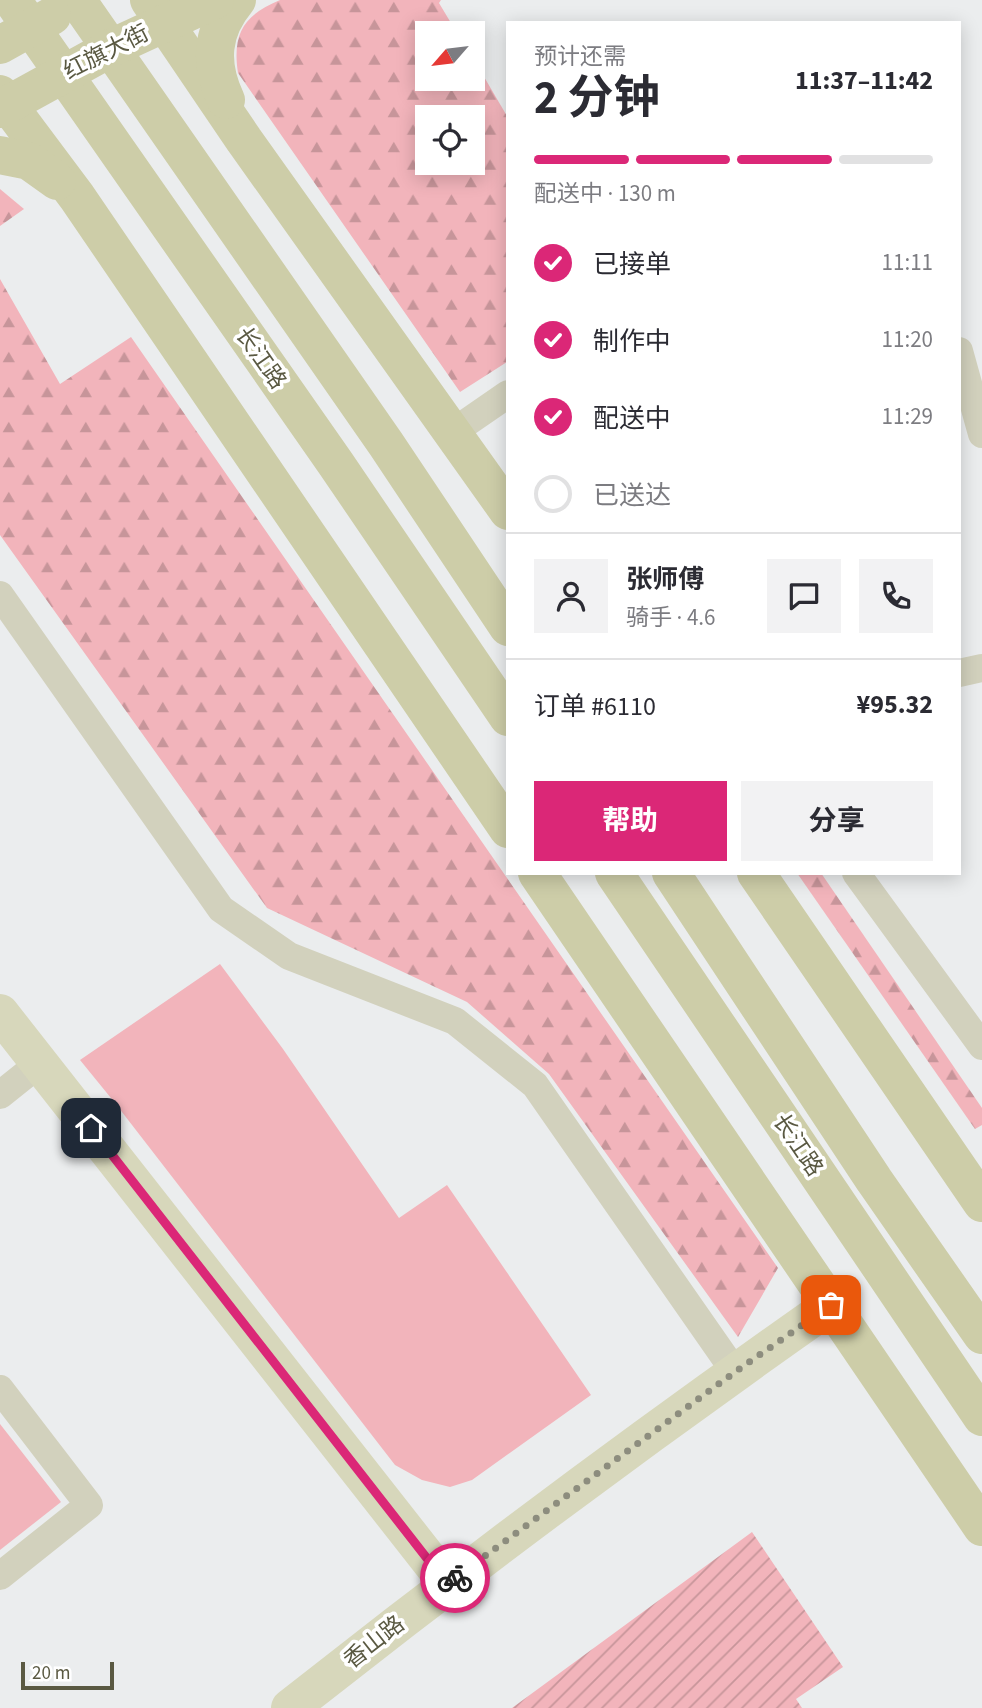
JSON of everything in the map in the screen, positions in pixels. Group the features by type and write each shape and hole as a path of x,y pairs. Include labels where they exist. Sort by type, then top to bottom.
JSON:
{"main road":[{"name":"红旗大街","path":"3,102 64,75 111,48 157,11 215,0"},
{"path":"237,0 220,23 214,56 222,93 244,139"},
{"path":"15,24 79,1 386,444 506,624"},
{"path":"157,11 244,139 506,508"},
{"name":"长江路","path":"15,24 64,75 336,464 506,714"},
{"path":"3,102 77,197 506,826"},
{"path":"0,155 29,161 77,197"},
{"path":"538,875 982,1527"},
{"name":"长江路","path":"615,875 982,1417"},
{"name":"长江路","path":"672,875 874,1180 982,1335"},
{"path":"757,875 979,1191"}],"street":[{"path":"961,358 982,434"},
{"path":"453,432 506,395"},
{"path":"0,595 221,909 289,957 455,1021 535,1085 735,1372"},
{"path":"961,673 982,668"},
{"path":"857,875 982,1046"},
{"path":"0,1013 447,1584"},
{"path":"0,1095 40,1063"},
{"name":"香山路","path":"290,1708 447,1584 735,1372 831,1305"},
{"path":"0,1389 89,1505 0,1576"}],"green space":[{"path":"280,0 441,0 439,3 450,21 415,21 415,91 485,91 485,78 506,114 506,363 460,392 238,73 239,36 249,19"},
{"path":"0,189 24,209 0,226"},
{"path":"0,279 60,384 131,337 778,1268 738,1337 549,1074 467,1002 267,908 0,535"},
{"path":"798,875 822,875 982,1108 982,1125 975,1129"},
{"path":"220,964 283,1049 399,1218 447,1185 591,1395 472,1480 450,1487 422,1480 395,1465 80,1060"},
{"path":"0,1424 61,1502 0,1550"},
{"path":"752,1532 843,1667 796,1699 802,1708 512,1708"}],"way so far":[{"path":"455,1578 735,1372 831,1305"}],"route":[{"path":"91,1128 447,1584 455,1578"}]}
